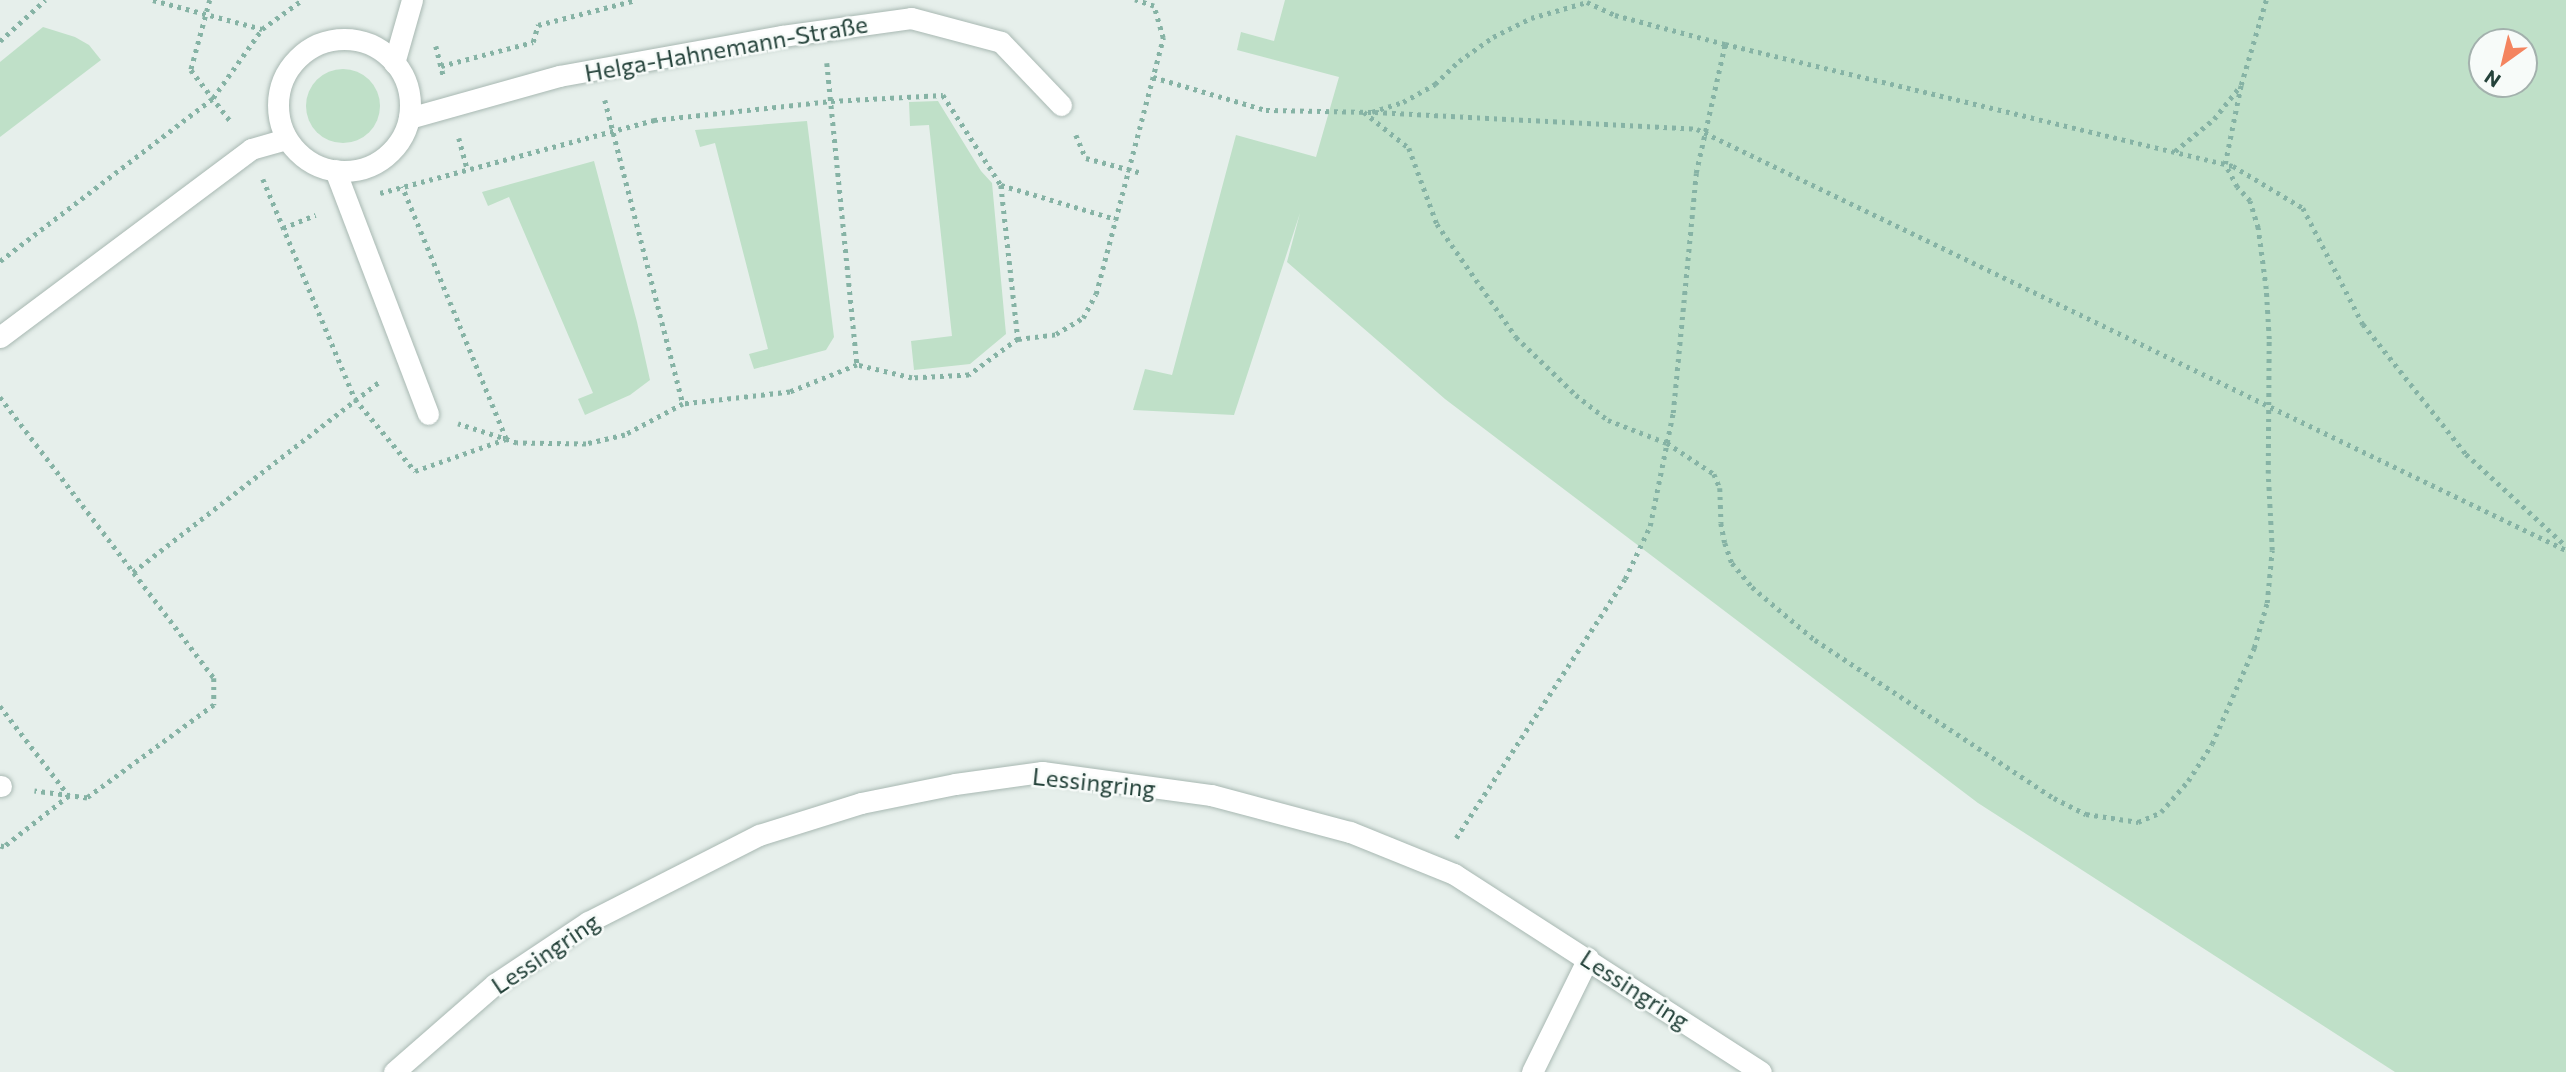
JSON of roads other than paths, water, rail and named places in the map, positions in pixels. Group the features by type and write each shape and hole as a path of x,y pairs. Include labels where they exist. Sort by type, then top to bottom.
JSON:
{"street":[{"path":"394,63 412,0"},
{"name":"Helga-Hahnemann-Straße","path":"409,118 559,76 824,30 911,18 1001,42 1061,105"},
{"path":"353,39 380,50 394,63 408,89 409,118 402,137 382,158 365,167 335,170 308,159 288,139 280,120 279,91 286,72 306,51 333,40 353,39"},
{"path":"0,337 251,149 288,139"},
{"path":"335,170 428,414"},
{"name":"Lessingring","path":"394,1072 495,984 588,922 674,875 759,835 861,803 956,783 1042,772 1210,795 1350,832 1454,874 1588,958 1760,1072"},
{"path":"1532,1072 1588,958"}]}
